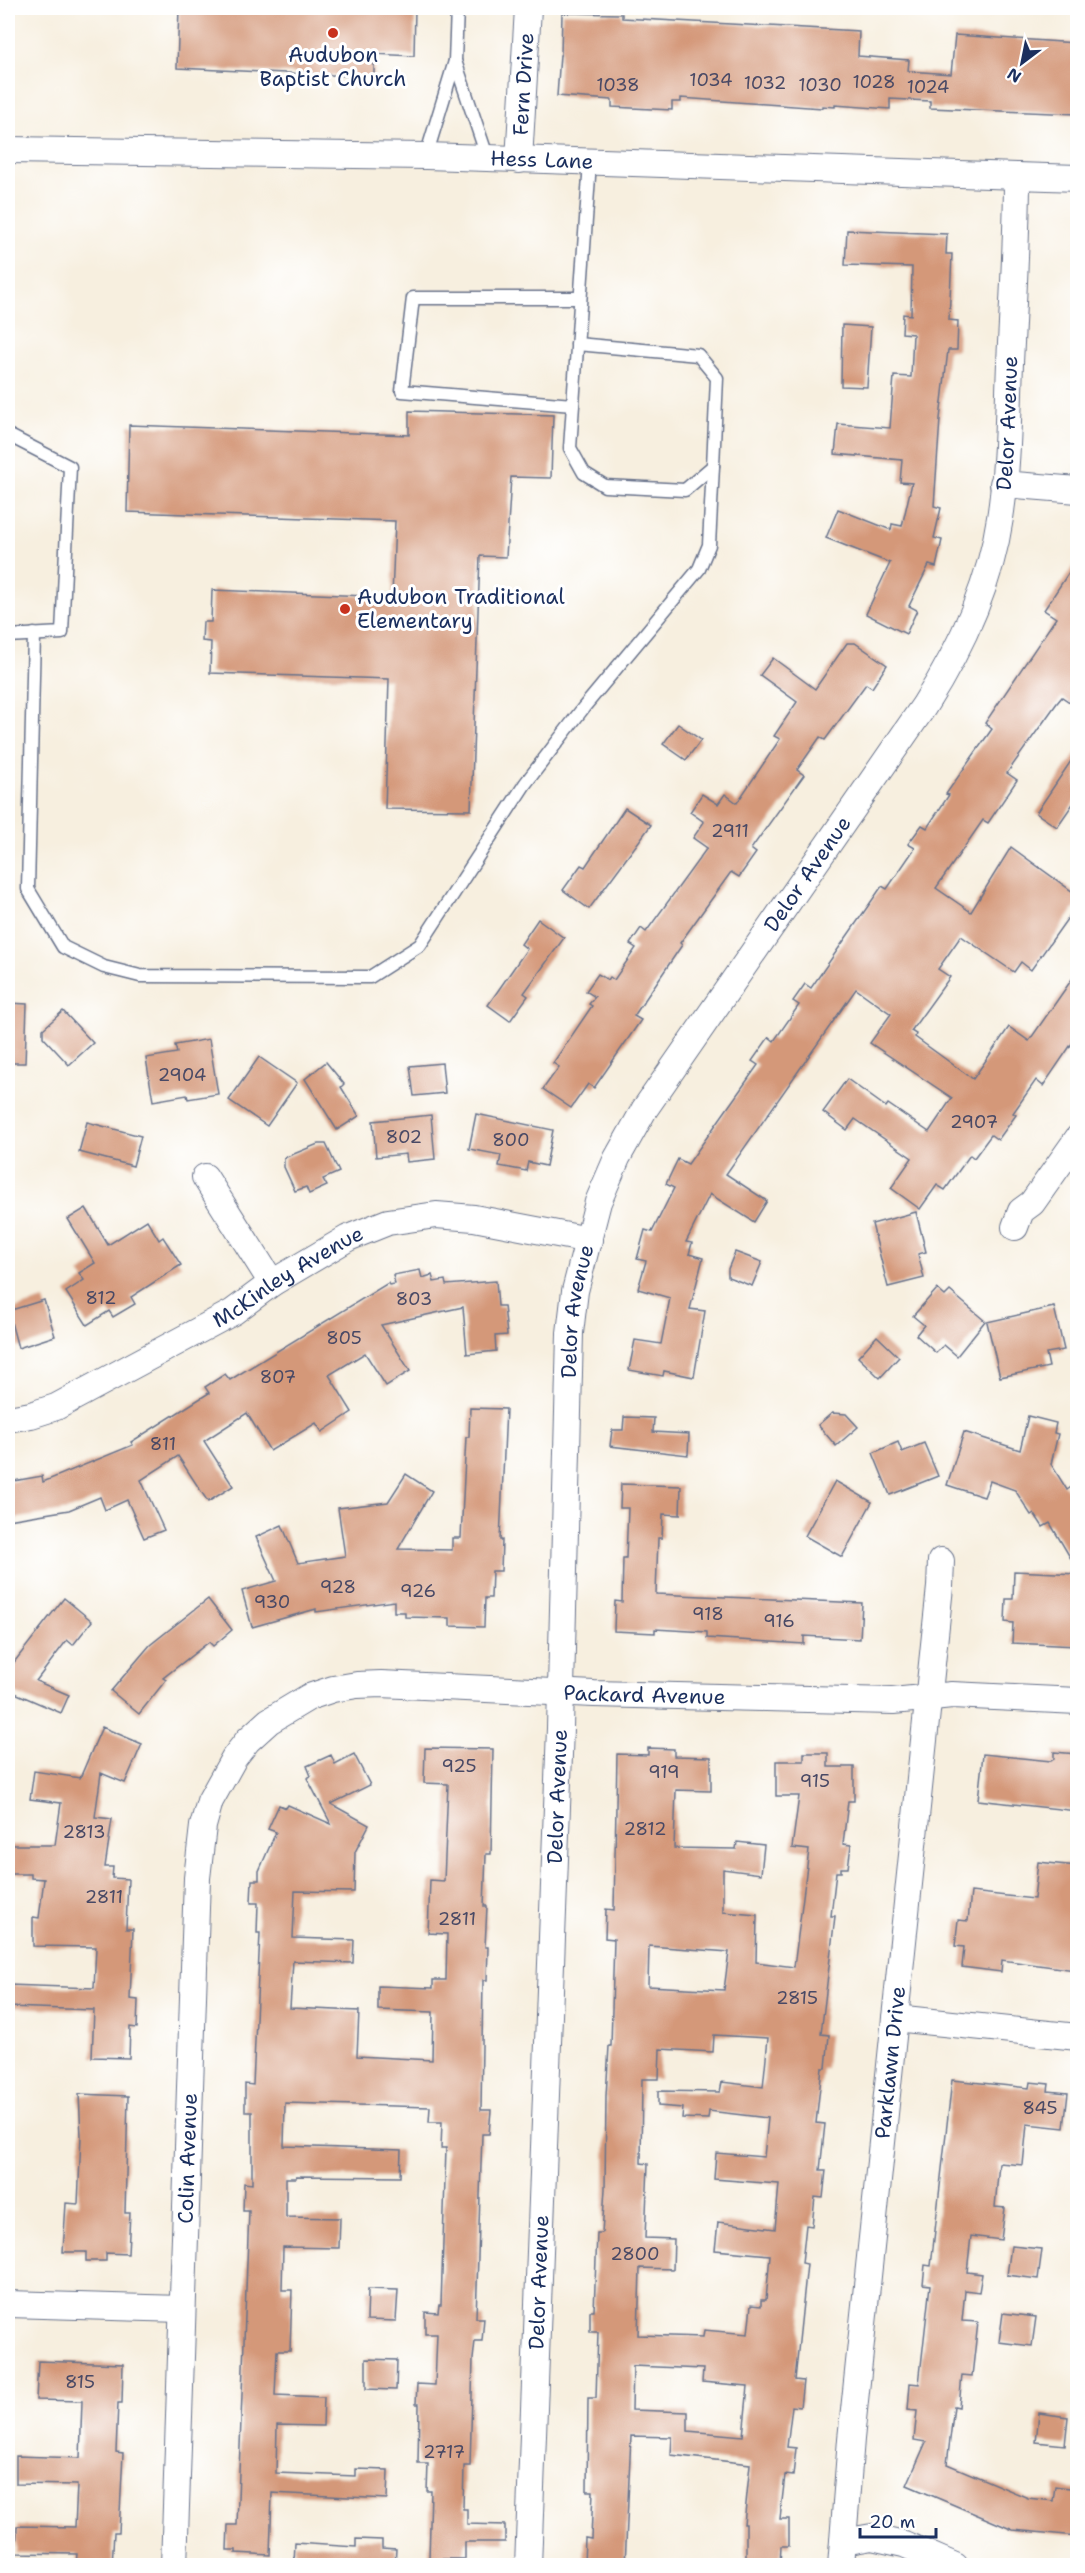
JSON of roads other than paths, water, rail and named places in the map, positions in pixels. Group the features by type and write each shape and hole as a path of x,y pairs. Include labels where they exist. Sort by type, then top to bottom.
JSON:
{"street":[{"name":"Fern Drive","path":"519,160 528,8"},
{"name":"Hess Lane","path":"8,150 426,156 1077,178"},
{"name":"Delor Avenue","path":"528,2565 560,1693 570,1333 574,1291 598,1202 617,1158 644,1110 947,670 974,616 991,562 1004,484 1017,176"},
{"path":"1004,484 1077,490"},
{"path":"1015,1227 1021,1211 1032,1203 1077,1138"},
{"path":"205,1177 272,1283"},
{"name":"McKinley Avenue","path":"8,1419 31,1415 66,1402 232,1312 272,1283 348,1238 388,1222 436,1215 474,1218 589,1240"},
{"name":"Parklawn Drive","path":"842,2554 851,2439 941,1561"},
{"name":"Packard Avenue","path":"234,1758 248,1740 269,1721 309,1697 333,1689 357,1685 381,1684 560,1693 893,1701 960,1695 1077,1701"},
{"name":"Colin Avenue","path":"174,2565 197,1878 202,1826 210,1801 234,1758"},
{"path":"895,2018 1077,2037"},
{"path":"8,2304 182,2309"},
{"path":"842,2554 872,2537 904,2544 955,2565"}],"lane":[{"path":"426,156 455,62 457,8"},
{"path":"455,62 488,159"},
{"path":"590,162 570,448 584,473 605,486 685,489 713,466"},
{"path":"573,405 402,391 413,298 580,298"},
{"path":"34,634 28,889 63,947 104,967 140,976 370,977 420,945 532,776 584,706 699,569 709,545 717,378 698,355 577,344"},
{"path":"8,435 70,467 62,633 8,636"}],"place":[{"name":"Audubon Baptist Church","path":"333,33"},
{"name":"Audubon Traditional Elementary","path":"345,609"}]}
